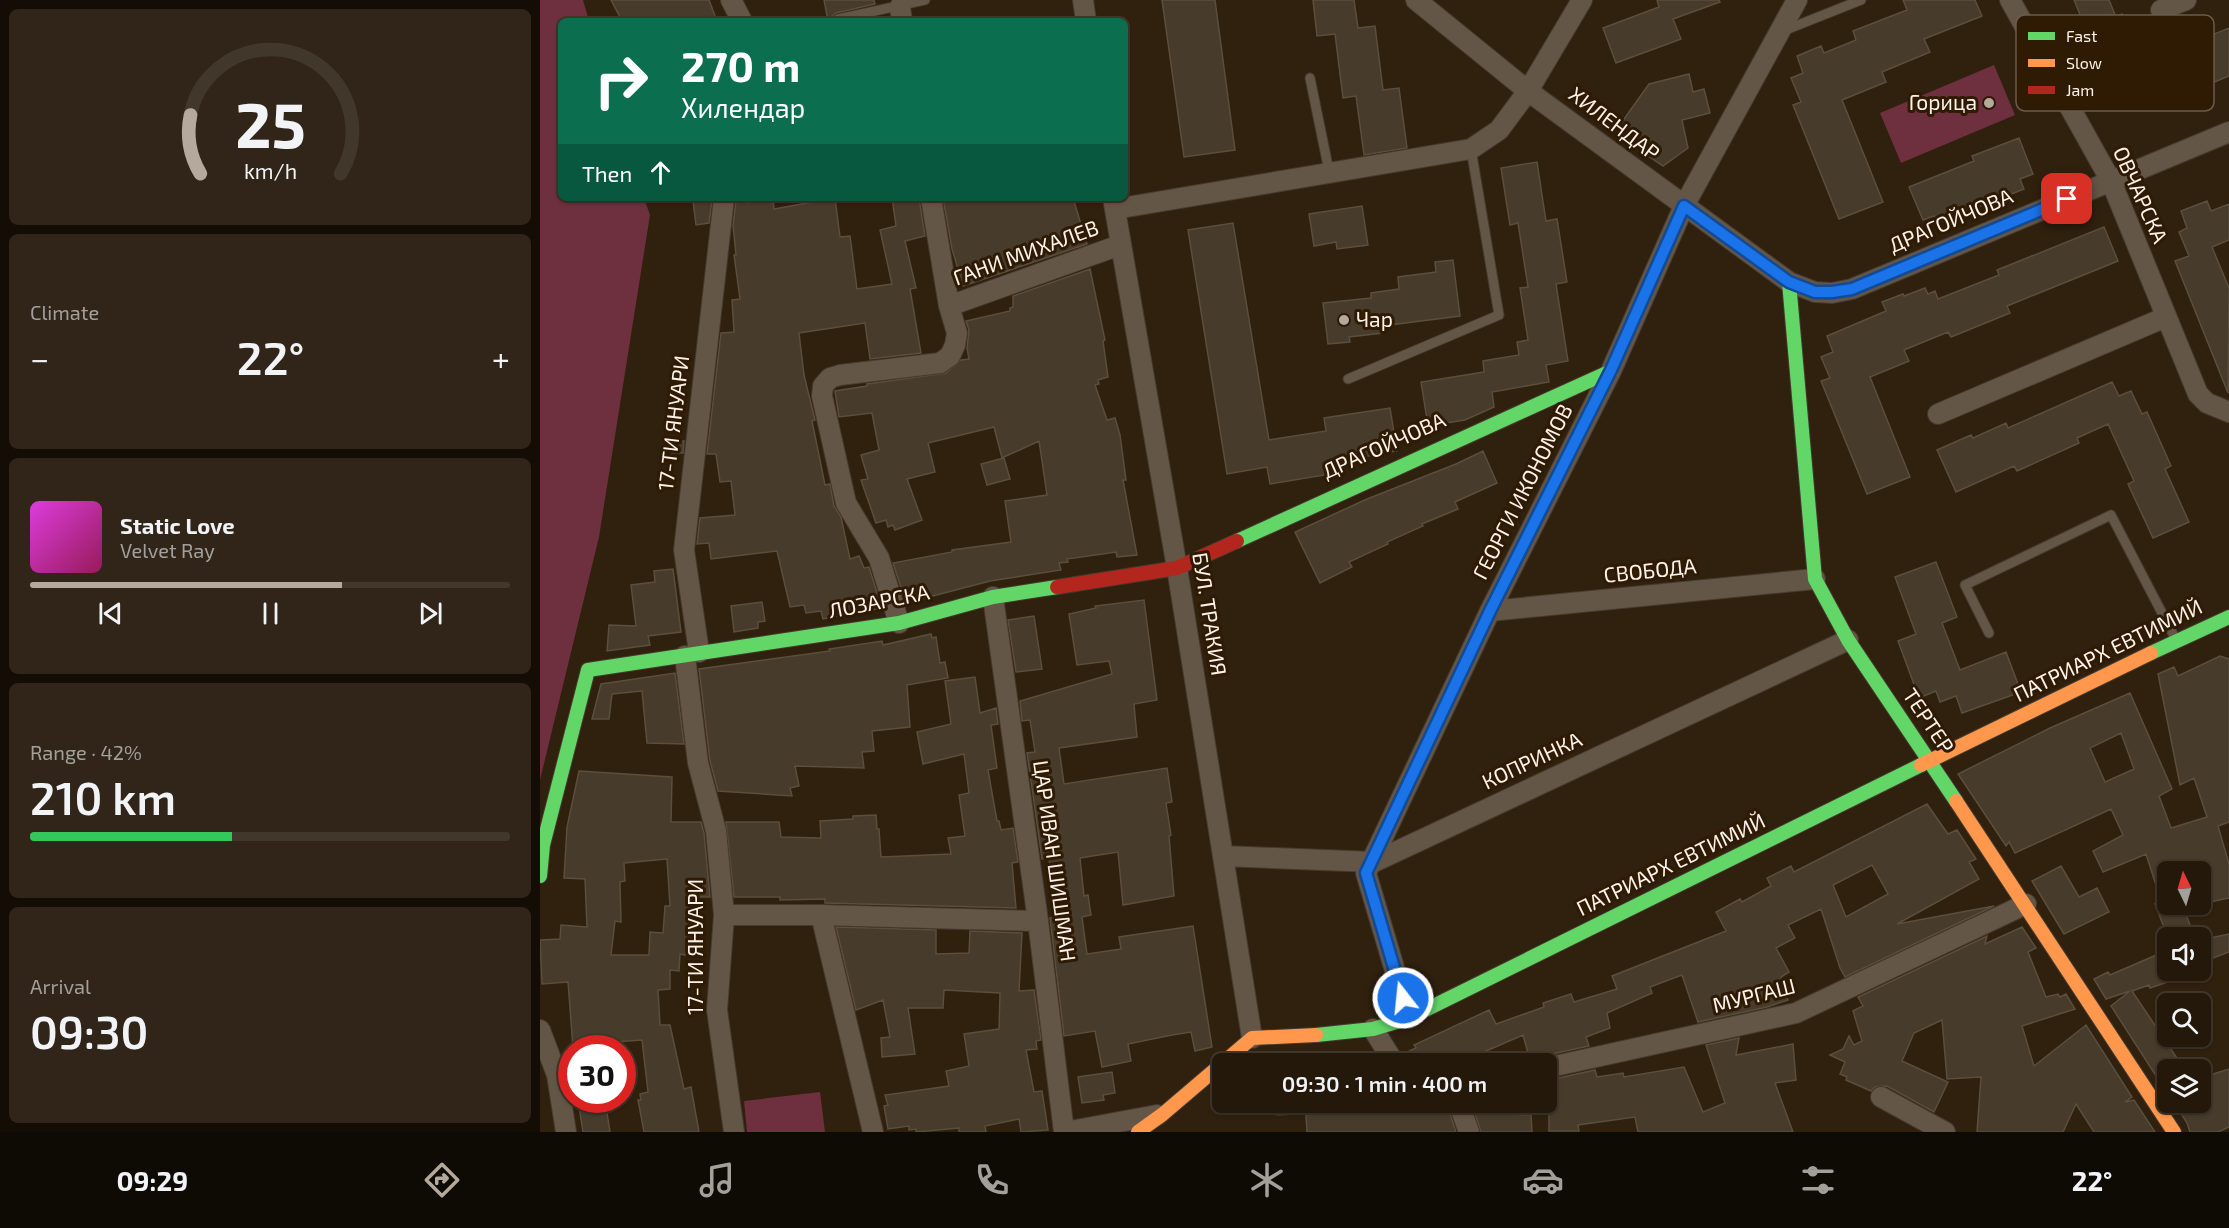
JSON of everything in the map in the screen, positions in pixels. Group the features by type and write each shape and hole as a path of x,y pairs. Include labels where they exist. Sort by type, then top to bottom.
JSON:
{"street":[{"path":"731,0 740,18"},
{"path":"1083,0 1086,18"},
{"name":"ХИЛЕНДАР","path":"1416,0 1528,90 1789,282"},
{"path":"1128,201 1471,149 1499,130 1528,90 1582,0"},
{"name":"ГЕОРГИ ИКОНОМОВ","path":"1409,1018 1366,873 1374,862 1490,611 1611,370 1684,206 1797,0"},
{"name":"ОВЧАРСКА","path":"2010,0 2018,15"},
{"path":"2161,10 2186,0"},
{"name":"ОВЧАРСКА","path":"2072,111 2111,181 2198,394 2207,403 2224,410"},
{"name":"ДРАГОЙЧОВА","path":"1789,282 1815,292 1852,289 2229,132"},
{"name":"17-ТИ ЯНУАРИ","path":"724,201 684,550 698,763 716,831 724,915 717,1010 734,1132"},
{"path":"899,623 879,558 846,504 822,396 823,386 830,378 940,363 950,356 956,345 957,333 949,306 932,201"},
{"name":"БУЛ. ТРАКИЯ","path":"1114,203 1178,568 1252,1038"},
{"name":"ГАНИ МИХАЛЕВ","path":"949,306 1120,245"},
{"name":"ТЕРТЕР","path":"1789,282 1815,579 1848,640 2026,904 2174,1132"},
{"path":"1938,414 2166,317"},
{"name":"ДРАГОЙЧОВА","path":"1178,568 1611,370"},
{"name":"ЛОЗАРСКА","path":"540,876 543,844 588,670 899,623 993,597 1178,568"},
{"name":"СВОБОДА","path":"1490,611 1815,579"},
{"name":"ЦАР ИВАН ШИШМАН","path":"993,597 1038,921 1064,1132 1163,1114"},
{"name":"ПАТРИАРХ ЕВТИМИЙ","path":"1252,1038 1373,1029 1409,1018 1929,761 2229,617"},
{"name":"КОПРИНКА","path":"1223,856 1374,862 1848,640"},
{"name":"МУРГАШ","path":"1557,1066 1796,1013 2026,904"},
{"path":"724,915 821,915 1038,921"},
{"path":"821,915 873,1132"},
{"path":"1373,1029 1388,1053"},
{"path":"540,1030 557,1075 566,1132"},
{"path":"1138,1132 1163,1114 1252,1038"},
{"path":"1881,1097 1945,1132"},
{"path":"1462,1113 1469,1132"}],"lane":[{"path":"851,18 901,14 925,0"},
{"path":"1778,33 1861,0"},
{"path":"1310,78 1329,171"},
{"path":"1348,379 1499,315 1471,149"},
{"path":"1989,633 1965,585 2111,514 2177,640"}],"shaded area":[{"path":"540,0 583,0 588,18 558,18 558,201 645,201 650,215 599,537 540,780"},
{"path":"1994,65 2015,115 1901,163 1880,113"},
{"path":"820,1092 825,1132 747,1132 744,1101"}],"building":[{"path":"611,0 709,0 716,18 620,18"},
{"path":"824,0 874,0 875,4 836,13 832,18 827,18"},
{"path":"1162,0 1215,0 1235,150 1184,157"},
{"path":"1313,0 1354,0 1358,28 1375,26 1383,90 1399,88 1407,148 1364,155 1356,96 1343,98 1335,34 1317,36"},
{"path":"1657,0 1719,0 1720,2 1673,19 1681,39 1616,63 1603,28 1659,7"},
{"path":"1903,0 1975,0 1982,16 1924,39 1930,52 1882,72 1886,82 1842,100 1883,202 1839,219 1793,105 1801,102 1791,78 1803,73 1797,56 1821,46 1824,53 1856,40 1853,31 1907,10"},
{"path":"2074,0 2109,0 2115,15 2080,15"},
{"path":"2229,28 2229,76 2214,82 2214,34"},
{"path":"1689,74 1693,92 1704,89 1710,113 1682,120 1688,148 1663,166 1641,151 1645,144 1619,126 1649,84"},
{"path":"2019,138 2033,174 2020,179 2024,189 1937,223 1934,216 1923,220 1909,187 1974,161 1972,156"},
{"path":"1537,162 1546,221 1557,219 1567,282 1556,284 1568,361 1546,365 1549,382 1492,392 1494,407 1465,420 1428,426 1421,382 1484,372 1483,361 1519,355 1517,342 1528,340 1520,288 1528,287 1518,223 1510,225 1501,168"},
{"path":"693,201 712,201 709,223 696,225"},
{"path":"736,201 748,201 748,203 773,201 774,209 818,201 835,201 840,237 850,236 857,289 892,284 880,230 896,226 892,201 919,201 925,236 905,241 916,288 910,289 921,353 870,359 865,323 799,333 804,375 815,420 812,421 825,485 830,484 834,506 841,517 850,559 859,556 864,568 869,567 882,608 823,619 821,611 806,613 804,605 790,607 777,551 711,559 709,543 697,544 700,518 735,515 731,481 720,482 716,454 707,454 721,333 734,332 732,300 740,299 734,255 736,255 733,225"},
{"path":"944,201 1074,201 1087,244 963,286 952,249"},
{"path":"2207,201 2211,211 2229,204 2229,240 2212,247 2229,288 2228,393 2175,261 2189,256 2179,232 2187,228 2181,211"},
{"path":"1362,206 1368,245 1337,249 1336,242 1314,246 1309,214"},
{"path":"1233,223 1269,440 1326,431 1324,418 1390,408 1397,451 1335,462 1337,473 1270,484 1267,467 1227,474 1188,230"},
{"path":"2104,227 2118,261 2007,306 2010,313 1951,337 1948,332 1904,350 1909,361 1870,377 1910,477 1867,494 1821,381 1830,378 1821,357 1833,352 1827,336 1886,311 1882,302 1925,288 1928,294 1935,291 1938,299 1999,275 1997,270"},
{"path":"1453,260 1460,316 1382,326 1383,333 1349,337 1350,342 1328,344 1323,303 1371,298 1371,293 1399,289 1398,277 1436,272 1435,262"},
{"path":"1090,269 1105,340 1103,341 1108,377 1098,380 1099,384 1095,385 1107,420 1115,418 1120,435 1126,480 1123,480 1137,555 1117,557 1116,552 1067,559 1068,562 1059,563 1061,570 990,581 906,603 893,563 952,552 952,550 1011,542 1005,501 1047,495 1039,441 1002,458 994,427 928,443 935,472 907,479 922,520 895,530 893,525 888,527 886,520 876,523 861,480 868,479 861,455 879,450 872,413 839,417 835,391 946,373 961,360 969,359 967,348 969,330 966,321 1010,311 1013,307 1013,296"},
{"path":"2112,382 2119,396 2131,391 2142,414 2147,412 2171,466 2165,469 2189,522 2153,538 2128,484 2134,481 2108,424 2077,438 2079,443 2017,471 2014,466 1956,492 1937,450 1971,435 1973,438 2006,423 2008,428"},
{"path":"684,441 683,453 672,453 672,443"},
{"path":"1483,451 1497,483 1455,502 1458,509 1422,524 1423,526 1349,562 1352,567 1320,583 1295,532 1367,499"},
{"path":"1004,458 1010,479 987,485 981,464"},
{"path":"1936,562 1957,617 1942,623 1960,670 2006,652 2021,692 1962,713 1956,696 1940,702 1936,691 1919,698 1898,641 1916,634 1895,577"},
{"path":"673,569 681,632 648,636 650,645 607,651 609,625 636,626 631,585 655,582 654,571"},
{"path":"1144,600 1157,700 1134,704 1137,737 1059,748 1064,784 1167,768 1172,802 1166,803 1171,835 1169,836 1174,896 1123,905 1118,852 1080,858 1084,896 1088,895 1091,915 1082,917 1087,954 1121,949 1119,937 1193,926 1212,1047 1195,1051 1191,1032 1172,1035 1128,1044 1131,1061 1102,1067 1095,1031 1064,1036 1050,918 1055,917 1049,858 1042,859 1027,753 1035,752 1030,720 1022,721 1020,701 1112,674 1109,661 1077,665 1069,614 1096,608 1095,606"},
{"path":"762,602 765,621 758,622 758,628 734,632 731,606"},
{"path":"1034,616 1042,669 1016,672 1008,620"},
{"path":"931,634 932,638 936,637 940,663 945,662 948,678 907,685 910,727 872,731 874,751 862,752 864,768 795,766 799,786 790,788 792,796 718,791 710,761 699,669 830,651 829,649 882,641 883,645"},
{"path":"2220,656 2229,659 2229,822 2218,826 2229,864 2229,898 2211,902 2211,861 2157,861 2157,888 2146,854 2103,872 2093,851 2123,835 2111,809 2015,853 2009,842 2006,846 1958,774 2050,728 2130,693 2172,789 2159,796 2171,828 2207,817 2194,778 2180,785 2158,674 2174,667 2178,676","holes":["2121,733 2134,769 2105,782 2090,748"]},
{"path":"675,673 684,744 647,743 642,691 612,694 609,719 592,719 601,684"},
{"path":"975,677 980,713 996,708 998,724 991,725 997,768 988,770 997,821 999,821 1001,830 1013,828 1018,862 1012,863 1016,908 825,903 825,899 780,900 780,897 734,897 726,822 779,822 781,837 821,838 820,821 876,815 881,857 951,854 948,838 965,836 959,795 969,793 964,754 923,764 917,732 951,724 945,681"},
{"path":"579,771 672,777 671,822 701,822 710,897 694,897 691,949 686,949 685,955 680,954 679,971 670,970 670,989 658,990 660,1025 670,1025 684,1089 691,1087 699,1132 644,1132 638,1100 641,1100 640,1094 648,1092 642,1040 636,1040 636,1035 572,1035 568,982 542,984 540,940 560,939 561,925 587,927 585,879 564,878 567,827","holes":["667,859 670,906 665,906 663,933 650,932 649,955 611,955 615,921 621,922 620,882 625,881 624,863"]},
{"path":"1927,804 1948,834 1957,830 1976,859 1969,862 1979,879 1897,924 1994,906 1845,977 1821,909 1788,925 1795,938 1776,948 1789,972 1781,977 1788,1000 1767,1007 1698,1022 1682,975 1650,987 1652,993 1607,1013 1610,1028 1586,1037 1589,1046 1557,1053 1528,1053 1523,1035 1486,1051 1486,1053 1405,1053 1416,1048 1414,1045 1489,1010 1496,1024 1544,1007 1543,1003 1571,994 1574,1002 1617,989 1612,976 1726,931 1716,912 1740,899 1742,902 1771,886 1767,878 1791,866 1794,872","holes":["1872,865 1888,894 1846,917 1833,885"]},
{"path":"2061,866 2079,897 2097,888 2109,912 2064,934 2032,881"},
{"path":"2159,915 2186,915 2191,927 2164,927"},
{"path":"836,927 936,930 936,954 969,953 970,931 1022,933 1019,991 1034,990 1041,1040 1036,1041 1037,1049 1026,1050 1034,1092 1042,1091 1048,1130 1021,1132 1019,1119 985,1126 986,1132 959,1132 959,1128 916,1132 916,1129 909,1130 909,1126 888,1129 884,1106 888,1105 885,1095 949,1086 946,1071 969,1066 964,1034 999,1029 1000,993 944,990 943,1008 908,1008 915,1054 882,1057 881,1038 890,1037 883,1000 856,1010"},
{"path":"2022,927 2036,948 2028,952 2046,997 2058,994 2060,997 2066,994 2075,1009 2022,1026 2034,1066 2086,1025 2132,1097 2125,1102 2134,1100 2155,1132 2094,1132 2076,1104 2063,1132 1977,1132 1981,1077 1947,1079 1942,1020 1914,1033 1902,1061 1948,1082 1934,1112 1887,1086 1875,1087 1871,1091 1846,1080 1847,1077 1840,1074 1845,1062 1830,1055 1843,1049 1849,1036 1854,1045 1862,1041 1853,1011 1863,1006 1858,997 1987,936 1985,944"},
{"path":"2229,934 2229,952 2211,959 2211,938"},
{"path":"2157,955 2157,981 2168,982 2132,991 2157,1028 2157,1047 2170,1047 2178,1059 2157,1059 2157,1077 2111,1006 2130,991 2106,999 2094,979 2108,972 2110,975"},
{"path":"1739,1038 1736,1055 1793,1044 1796,1080 1775,1083 1793,1132 1638,1132 1635,1117 1578,1125 1579,1131 1549,1131 1549,1113 1557,1113 1557,1078 1595,1070 1597,1077 1623,1073 1624,1077 1684,1067 1703,1112 1725,1103 1706,1045"},
{"path":"2229,1069 2229,1127 2218,1132 2190,1132 2181,1113 2211,1113 2211,1075"},
{"path":"1112,1072 1115,1093 1103,1095 1104,1100 1082,1103 1078,1077"},
{"path":"580,1113 607,1113 610,1132 583,1132"},
{"path":"1450,1113 1456,1132 1307,1132 1306,1115"},
{"path":"1475,1113 1531,1115 1532,1132 1481,1132"}],"traffic: fast":[{"path":"1789,282 1815,579 1848,640 1956,801"},
{"path":"1237,541 1611,371"},
{"path":"540,876 543,845 588,670 899,623 993,597 1057,587"},
{"path":"2151,653 2229,617"},
{"path":"1316,1035 1373,1029 1409,1018 1921,765"}],"traffic: slow":[{"path":"1921,765 2151,653"},
{"path":"1956,801 2174,1132"},
{"path":"1138,1132 1163,1114 1252,1038 1316,1035"}],"traffic: jam":[{"path":"1057,587 1177,568 1237,541"}],"place":[{"name":"Горица","path":"1989,103"},
{"name":"Чар","path":"1344,320"}],"route":[{"path":"1403,998 1366,873 1374,862 1490,611 1611,370 1684,206 1789,282 1815,292 1832,292 1852,289 2067,199"}]}
